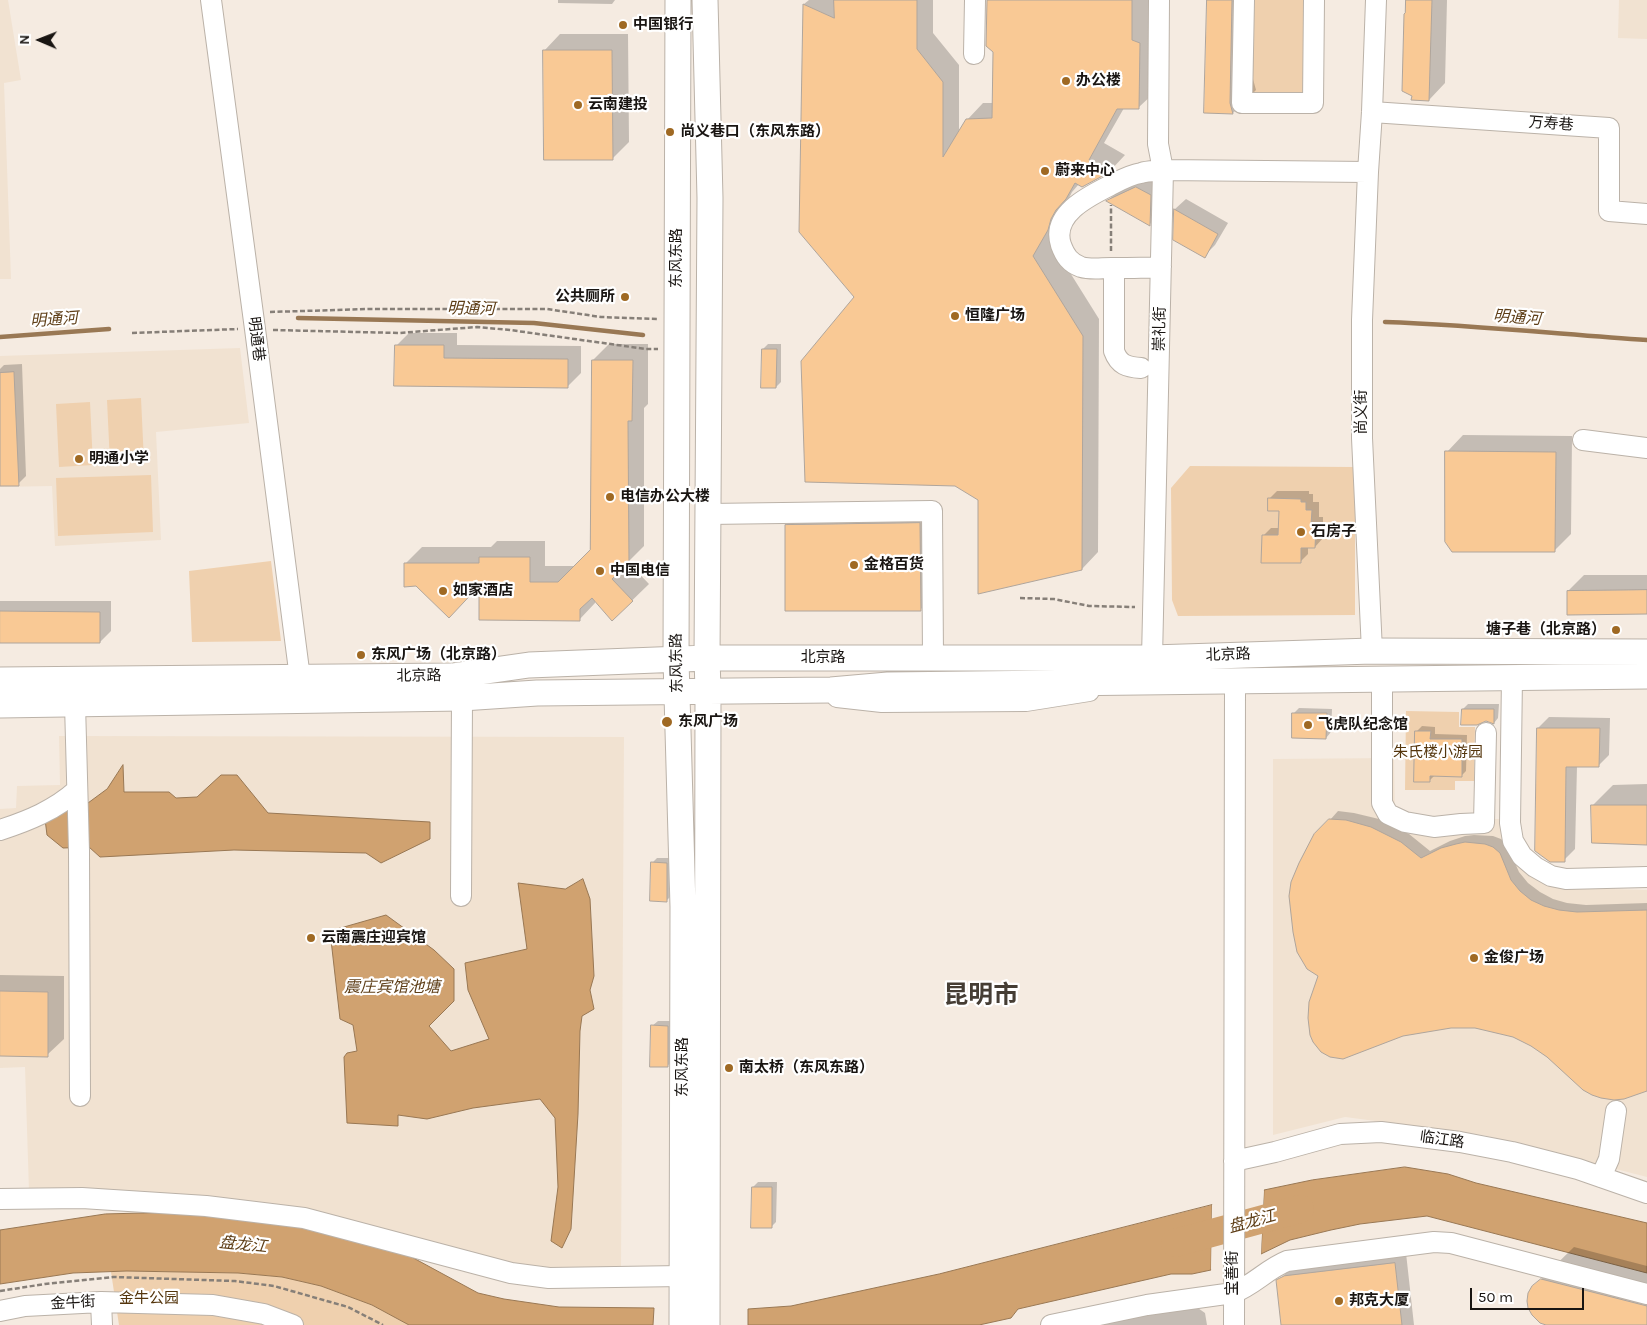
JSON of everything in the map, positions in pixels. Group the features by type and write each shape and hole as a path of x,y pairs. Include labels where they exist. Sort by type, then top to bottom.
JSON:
{"main road":[{"name":"东风东路","path":"678,0 676,660 683,907 682,1325"},
{"name":"东风东路","path":"705,0 710,198 707,658 707,1325"},
{"name":"北京路","path":"0,680 452,676 529,665 707,658 1152,658 1372,651 1647,652"},
{"name":"北京路","path":"0,706 462,698 537,693 831,690 888,684 1647,676"}],"street":[{"name":"明通巷","path":"211,0 254,321 252,378 300,678"},
{"path":"974,54 975,0"},
{"name":"崇礼街","path":"1152,658 1163,170 1158,144 1159,0"},
{"path":"1244,0 1242,103 1312,103 1314,0"},
{"name":"尚义街","path":"1372,651 1362,428 1362,320 1376,0"},
{"name":"万寿巷","path":"1372,112 1609,128 1609,211 1647,214"},
{"path":"1161,267 1112,260 1088,268 1074,264 1064,253 1060,242 1059,233 1061,225 1074,207 1090,195 1133,175 1163,170 1368,172"},
{"path":"1112,260 1114,351 1119,362 1124,365 1141,368"},
{"path":"1583,440 1647,448"},
{"path":"708,514 932,510 933,658"},
{"path":"1512,678 1510,823 1513,840 1522,856 1535,867 1551,876 1566,878 1647,877"},
{"path":"1382,679 1382,803 1388,814 1405,822 1434,827 1484,823 1486,733"},
{"name":"宝善街","path":"1234,1325 1235,681"},
{"path":"461,896 462,698"},
{"path":"75,704 79,851 80,1096"},
{"path":"0,830 30,820 65,800 77,796"},
{"path":"1602,1177 1609,1159 1616,1111"},
{"name":"临江路","path":"1234,1161 1340,1134 1380,1132 1460,1142 1512,1152 1578,1169 1647,1193"},
{"path":"0,1199 82,1198 206,1206 304,1218 511,1272 549,1278 682,1276"},
{"path":"1051,1325 1233,1287 1245,1289 1274,1266 1287,1261 1434,1242 1451,1243 1647,1294"},
{"path":"101,1302 102,1325"},
{"name":"金牛街","path":"0,1311 25,1306 101,1302 213,1305 264,1314 293,1325"}],"path":[{"path":"1111,210 1112,260"},
{"path":"132,333 369,309 547,309 601,317 642,317 677,321"},
{"path":"254,321 399,333 477,327 646,349 677,349"},
{"path":"1020,598 1054,599 1090,606 1154,607"}],"shaded area":[{"path":"0,0 8,0 21,80 4,83 11,279 0,279"},
{"path":"1619,0 1647,0 1647,39 1618,38"},
{"name":"明通小学","path":"240,348 249,423 156,432 161,540 55,546 52,486 0,487 0,356"},
{"name":"云南震庄迎宾馆","path":"59,736 624,737 621,1268 511,1267 29,1191 25,1067 0,1068 0,809 16,808 17,786 60,785"},
{"path":"1394,758 1395,816 1500,819 1517,830 1527,864 1578,888 1647,890 1647,1177 1483,1135 1345,1117 1273,1135 1273,759"}],"green space":[{"path":"1249,0 1309,0 1308,100 1248,99"},
{"path":"141,398 144,462 110,463 107,400"},
{"path":"90,402 93,465 59,467 56,404"},
{"path":"1190,466 1355,467 1355,615 1178,616 1172,600 1171,488"},
{"path":"151,475 153,532 58,536 56,478"},
{"path":"271,561 281,641 192,642 189,571"},
{"name":"朱氏楼小游园","path":"1406,711 1459,712 1459,727 1475,727 1474,781 1455,781 1455,790 1405,790"},
{"name":"金牛公园","path":"111,1272 238,1273 282,1277 321,1286 372,1305 409,1325 119,1325"}],"water":[{"path":"123,765 124,792 169,792 176,798 197,797 221,775 237,775 268,813 430,822 430,839 381,863 366,853 234,850 100,857 89,847 63,848 47,835 45,819 66,807 88,803 107,789"},
{"name":"震庄宾馆池塘","path":"583,879 590,899 594,976 590,990 594,1009 582,1016 571,1229 562,1248 551,1241 558,1187 555,1118 540,1099 473,1108 427,1119 398,1115 398,1126 347,1123 344,1057 347,1053 357,1051 353,1025 340,1019 330,931 386,915 434,950 454,969 454,1001 429,1026 451,1051 489,1039 468,990 465,963 527,949 518,883 565,889"},
{"path":"1405,1167 1448,1174 1476,1183 1647,1223 1647,1273 1427,1216 1360,1224 1331,1230 1290,1240 1261,1254 1264,1190 1312,1180"},
{"path":"1212,1205 1211,1270 1192,1274 1171,1274 1018,1309 1011,1318 979,1325 748,1325 748,1309 791,1306 939,1274"},
{"path":"187,1212 305,1222 406,1254 478,1293 559,1307 654,1308 653,1325 409,1325 372,1305 321,1286 282,1277 238,1273 127,1271 73,1273 0,1284 0,1230 105,1214"}],"pier":[{"path":"1264,1190 1261,1254 1259,1255 1261,1191"},
{"path":"1214,1204 1214,1269 1211,1270 1212,1205"}],"building":[{"name":"恒隆广场","path":"834,0 917,0 917,49 943,82 943,157 966,119 992,118 993,52 986,46 987,0 1132,0 1132,40 1140,43 1139,109 1117,109 1089,160 1110,172 1082,187 1075,183 1066,199 1056,210 1048,230 1033,256 1083,336 1082,570 978,594 978,500 955,486 805,482 801,361 854,297 799,232 803,4 834,18"},
{"path":"1207,0 1232,0 1230,103 1233,114 1204,113"},
{"path":"1406,0 1432,0 1429,101 1411,100 1412,96 1402,91"},
{"name":"云南建投","path":"543,50 612,50 613,160 544,160"},
{"path":"1136,187 1151,195 1150,226 1106,201"},
{"path":"1174,209 1218,234 1205,258 1173,240"},
{"path":"395,345 444,345 444,358 568,359 568,388 394,386"},
{"path":"762,349 777,349 776,388 761,388"},
{"path":"592,360 633,360 632,421 628,421 629,563 612,579 633,601 612,621 592,598 580,609 580,621 479,620 479,586 449,618 416,586 404,587 404,563 479,563 479,557 530,557 530,582 558,582 590,550"},
{"path":"14,372 19,486 0,486 0,373"},
{"path":"1445,451 1556,452 1555,552 1452,552 1445,542"},
{"name":"石房子","path":"1268,498 1301,499 1301,502 1306,502 1306,510 1312,510 1311,525 1316,525 1315,548 1301,548 1301,563 1261,563 1262,535 1278,535 1279,511 1268,511"},
{"name":"金格百货","path":"920,523 921,611 785,611 785,525"},
{"path":"1647,590 1647,614 1567,615 1567,591"},
{"path":"0,611 100,612 100,643 0,643"},
{"path":"1462,709 1494,709 1494,724 1486,721 1477,725 1461,725"},
{"path":"1292,713 1327,713 1326,739 1292,738"},
{"path":"1537,728 1600,728 1599,767 1566,767 1565,862 1550,862 1535,851"},
{"path":"1415,731 1431,731 1430,739 1462,739 1462,777 1430,776 1430,782 1414,782"},
{"path":"1591,805 1647,805 1647,845 1592,843"},
{"name":"金俊广场","path":"1329,819 1346,820 1371,827 1401,842 1421,858 1441,848 1465,842 1485,844 1493,847 1500,853 1511,880 1520,891 1531,900 1544,906 1577,912 1647,910 1647,1091 1624,1099 1614,1100 1592,1095 1583,1090 1547,1057 1531,1046 1513,1037 1475,1028 1451,1028 1403,1036 1343,1059 1330,1057 1321,1052 1310,1035 1308,1018 1309,1002 1318,976 1307,969 1297,952 1289,896 1291,882 1314,834"},
{"path":"651,862 667,863 667,902 650,901"},
{"path":"0,991 48,992 48,1057 0,1056"},
{"path":"651,1025 668,1026 668,1067 650,1067"},
{"path":"752,1187 772,1187 772,1228 751,1228"},
{"name":"邦克大厦","path":"1395,1263 1402,1325 1281,1325 1276,1280 1284,1276"},
{"path":"1541,1279 1647,1306 1647,1325 1546,1325 1540,1323 1532,1315 1527,1301 1528,1293 1532,1286"}],"waterway":[{"name":"明通河","path":"298,318 534,323 643,335"},
{"name":"明通河","path":"1385,322 1483,327 1647,340"},
{"name":"明通河","path":"0,337 109,329"},
{"name":"盘龙江","path":"1175,1243 1300,1209"}],"place":[{"name":"中国银行","path":"623,25"},
{"name":"办公楼","path":"1066,81"},
{"name":"云南建投","path":"578,105"},
{"name":"尚义巷口（东风东路）","path":"670,132"},
{"name":"蔚来中心","path":"1045,171"},
{"name":"公共厕所","path":"625,297"},
{"name":"恒隆广场","path":"955,316"},
{"name":"明通小学","path":"79,459"},
{"name":"电信办公大楼","path":"610,497"},
{"name":"石房子","path":"1301,532"},
{"name":"金格百货","path":"854,565"},
{"name":"中国电信","path":"600,571"},
{"name":"如家酒店","path":"443,591"},
{"name":"塘子巷（北京路）","path":"1616,630"},
{"name":"东风广场（北京路）","path":"361,655"},
{"name":"东风广场","path":"667,722"},
{"name":"飞虎队纪念馆","path":"1308,725"},
{"name":"云南震庄迎宾馆","path":"311,938"},
{"name":"金俊广场","path":"1474,958"},
{"name":"南太桥（东风东路）","path":"729,1068"},
{"name":"邦克大厦","path":"1339,1301"}],"district":[{"name":"昆明市","path":"981,996"}]}
